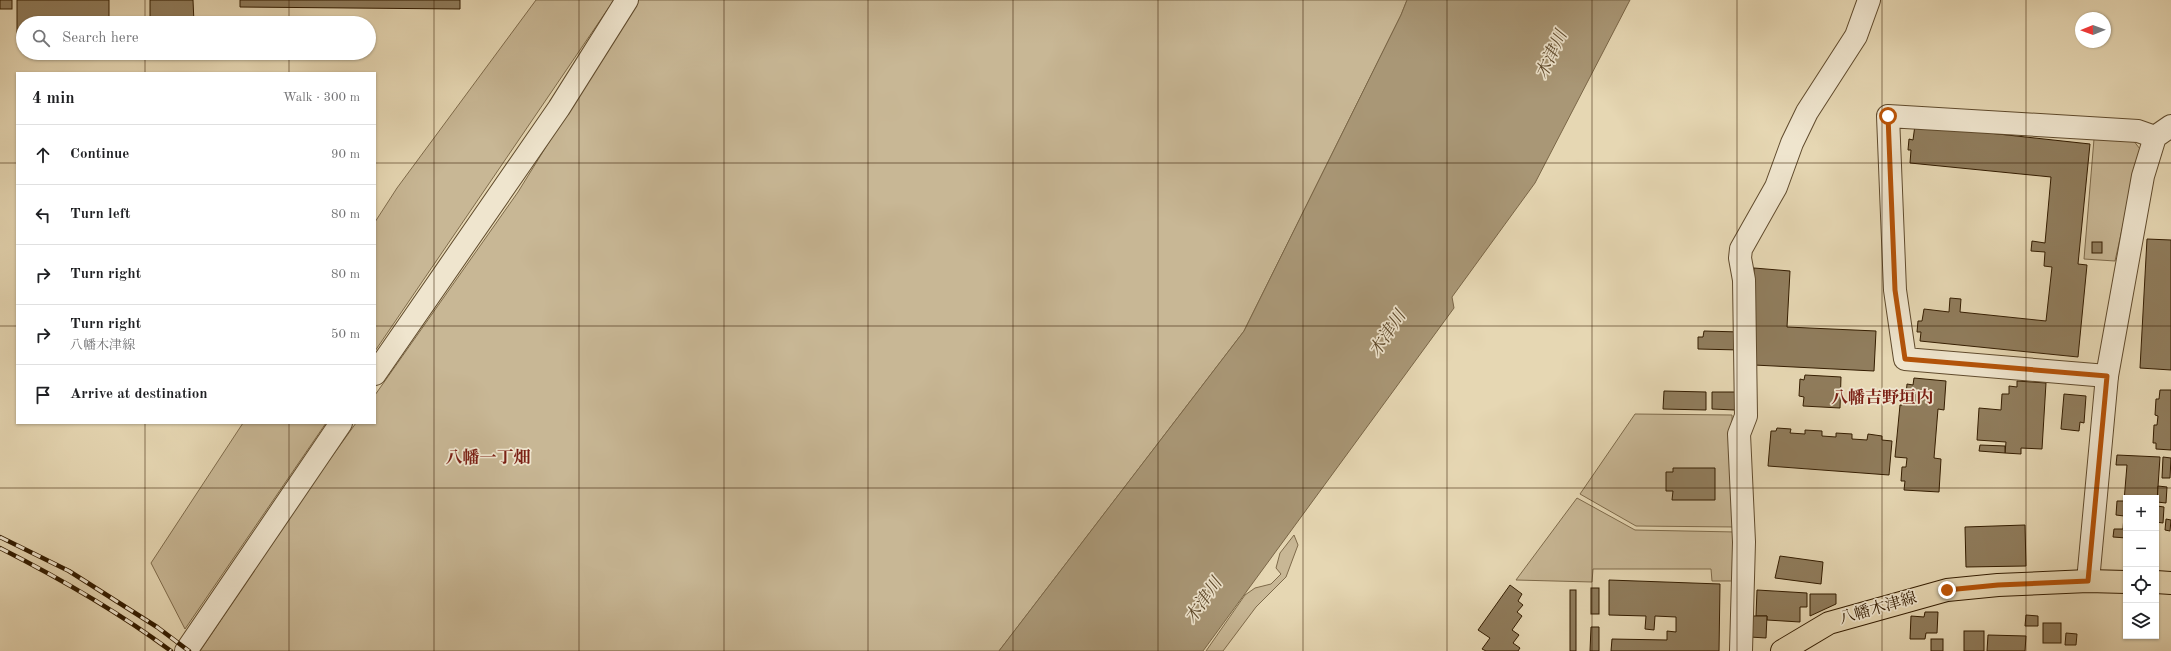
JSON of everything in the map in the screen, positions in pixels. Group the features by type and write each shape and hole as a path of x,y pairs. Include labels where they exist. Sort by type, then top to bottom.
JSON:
{"main road":[{"name":"八幡木津線","path":"1782,651 1829,623 1947,590 1998,585 2088,581 2123,582"},
{"path":"2159,582 2171,583"}],"street":[{"path":"376,373 559,108 627,0"},
{"path":"1741,651 1744,542 1739,434 1746,416 1744,280 1740,258 1742,249 1776,187 1792,143 1807,112 1856,36 1868,0"},
{"path":"2088,581 2107,376 2143,176 2163,132 1888,116 1895,290 1905,359 2107,376"},
{"path":"186,651 340,424"}],"shaded area":[{"path":"536,0 614,0 376,350 376,220 397,188"},
{"path":"637,0 1407,0 1401,15 1244,331 999,651 200,651 315,480 355,424 376,424 376,394 518,192"},
{"path":"2094,139 2133,140 2140,149 2115,261 2084,259"},
{"path":"1635,414 1732,415 1736,527 1636,526 1580,494"},
{"path":"242,424 325,424 185,629 151,563"},
{"path":"1577,498 1635,530 1736,532 1735,581 1712,581 1711,569 1593,569 1592,582 1516,580"},
{"path":"1294,535 1298,545 1286,577 1256,607 1223,651 1206,651 1245,595 1255,588 1271,584 1281,574 1276,568 1280,553"}],"water":[{"name":"木津川","path":"1407,0 1630,0 1535,183 1452,297 1454,308 1203,651 999,651 1244,331 1401,15"}],"building":[{"path":"0,0 12,0 12,9 0,9"},
{"path":"17,0 109,0 109,16 17,16"},
{"path":"150,0 193,0 194,16 150,16"},
{"path":"240,0 460,0 460,9 240,7"},
{"path":"1915,125 2090,144 2078,264 2087,265 2078,357 1920,341 1921,332 1917,332 1918,321 1922,321 1924,309 1949,312 1950,298 1961,299 1960,312 2046,321 2052,267 2044,266 2045,252 2031,251 2032,241 2045,243 2051,177 1910,163 1911,150 1908,150 1909,139 1913,140"},
{"path":"2147,239 2171,240 2171,370 2140,368"},
{"path":"2092,242 2102,242 2102,253 2092,253"},
{"path":"1754,268 1790,271 1787,327 1876,331 1874,371 1754,365 1750,335"},
{"path":"1704,331 1740,332 1740,350 1698,349 1698,337 1703,337"},
{"path":"1805,375 1841,377 1840,408 1803,406 1804,397 1799,396 1800,379 1804,380"},
{"path":"1914,378 1946,381 1944,410 1938,409 1934,458 1941,459 1939,492 1904,490 1905,481 1901,481 1902,467 1906,467 1907,458 1895,457 1900,405 1905,405 1907,384 1913,385"},
{"path":"2017,381 2046,383 2042,449 2021,448 2021,454 2005,453 2006,442 1977,440 1979,408 2001,410 2002,394 2009,394 2009,386 2017,387"},
{"path":"2160,390 2171,390 2171,450 2156,449 2156,443 2153,443 2154,425 2157,425 2158,416 2155,415 2156,399 2159,399"},
{"path":"1664,391 1706,392 1706,410 1663,409"},
{"path":"1712,392 1735,392 1735,410 1712,409"},
{"path":"2064,394 2086,396 2084,423 2080,422 2079,431 2061,429"},
{"path":"1777,428 1791,429 1790,433 1805,434 1805,430 1822,431 1822,436 1836,437 1836,433 1852,434 1852,439 1867,440 1868,434 1882,436 1882,440 1892,441 1889,475 1768,466 1771,431 1776,431"},
{"path":"1980,445 2005,446 2005,453 1979,451"},
{"path":"2117,455 2160,457 2157,495 2124,495 2127,465 2116,465"},
{"path":"2163,457 2171,458 2170,478 2162,478"},
{"path":"1673,468 1715,468 1715,500 1672,500 1673,491 1666,491 1666,472 1673,472"},
{"path":"2158,486 2167,487 2166,503 2159,502 2159,495 2157,495"},
{"path":"2117,501 2123,501 2123,516 2116,515"},
{"path":"2159,506 2164,507 2163,523 2159,522"},
{"path":"2166,519 2171,520 2170,531 2165,530"},
{"path":"2025,525 2026,566 1966,567 1965,527"},
{"path":"2114,529 2123,529 2123,538 2113,537"},
{"path":"1780,556 1823,562 1821,584 1775,578"},
{"path":"1609,580 1720,584 1719,651 1611,651 1612,639 1667,640 1667,631 1676,632 1676,617 1655,616 1654,630 1645,629 1646,616 1609,615"},
{"path":"1510,585 1522,594 1518,601 1523,605 1517,612 1522,616 1512,630 1519,635 1513,643 1520,648 1518,651 1486,651 1482,649 1490,638 1478,630"},
{"path":"1591,588 1599,588 1599,614 1591,614"},
{"path":"1570,590 1576,590 1576,651 1570,651"},
{"path":"1757,590 1807,593 1807,607 1800,607 1800,622 1767,620 1767,616 1756,616"},
{"path":"1810,594 1836,594 1836,604 1810,616"},
{"path":"1925,612 1938,612 1937,633 1926,633 1925,639 1910,639 1911,616 1924,617"},
{"path":"2026,615 2038,616 2038,626 2025,626"},
{"path":"1750,616 1767,616 1766,638 1750,637"},
{"path":"2043,623 2061,623 2061,643 2043,643"},
{"path":"1591,627 1599,627 1599,651 1590,651"},
{"path":"1964,631 1984,631 1984,651 1964,651"},
{"path":"2066,633 2077,634 2076,645 2065,645"},
{"path":"1988,635 2026,636 2025,651 1987,651"},
{"path":"1931,639 1943,639 1943,651 1931,651"}],"railway":[{"path":"0,537 69,571 157,627 189,651"},
{"path":"0,548 87,596 130,622 171,651"}],"district":[{"name":"八幡吉野垣内","path":"1882,398"},
{"name":"八幡一丁畑","path":"488,458"}],"route":[{"path":"1888,116 1895,290 1905,359 2107,376 2088,581 1998,585 1947,590"}]}
